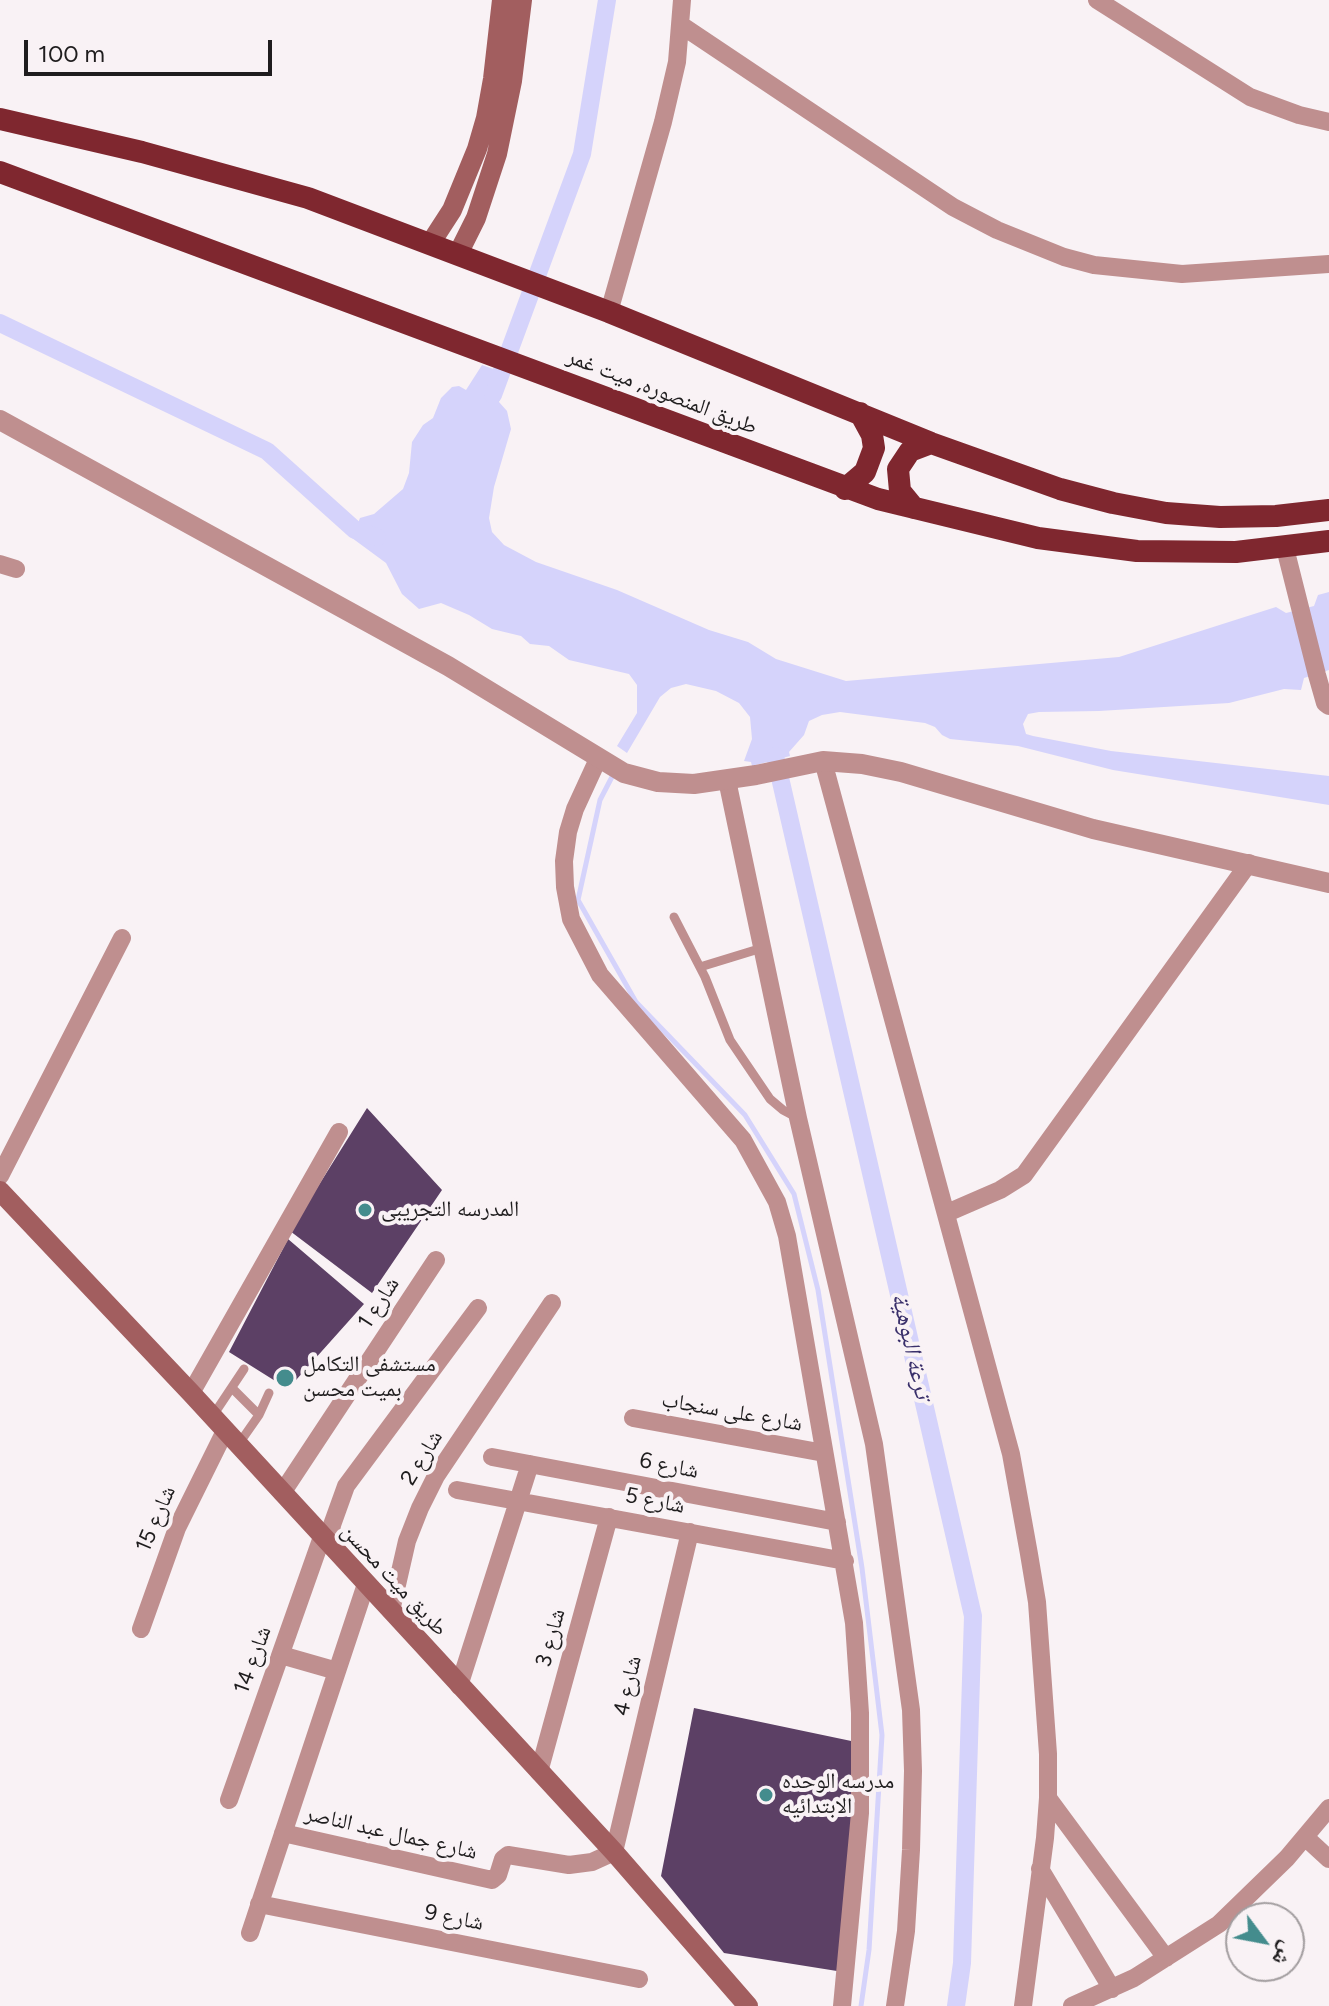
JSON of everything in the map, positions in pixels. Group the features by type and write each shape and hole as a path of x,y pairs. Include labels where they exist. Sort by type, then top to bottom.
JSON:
{"highway":[{"path":"0,119 142,152 293,194 587,303 931,443 1060,489 1166,513 1220,517 1276,516 1329,510"},
{"name":"طريق المنصوره, ميت غمر","path":"0,172 845,489 1038,538 1087,546 1236,552 1329,541"},
{"path":"845,489 865,472 874,448 868,423 860,413"},
{"path":"914,508 900,491 898,469 910,451 931,443"}],"main road":[{"path":"430,244 452,210 477,149 491,92 502,0"},
{"path":"467,258 476,218 497,154 512,81 522,0"},
{"name":"طريق ميت محسن","path":"0,1191 191,1393 614,1852 748,2006"}],"street":[{"path":"609,312 663,122 677,62 682,0"},
{"path":"1097,0 1250,97 1329,122"},
{"path":"681,25 953,207 997,230 1064,257 1094,265 1182,274 1329,264"},
{"path":"0,420 448,666 610,765 658,782 674,784 727,780 823,761 862,764 901,772 1093,829 1329,883"},
{"path":"1285,548 1317,675 1325,703 1329,706"},
{"path":"823,761 1011,1454 1037,1602 1048,1754 1048,1798 1023,2006"},
{"path":"610,765 575,809 568,832 564,861 571,919 600,975 737,1133 777,1202 787,1236 854,1623 860,1713 860,1813 842,2006"},
{"path":"727,780 798,1118 874,1444 911,1710 911,1850 906,1931 895,2006"},
{"path":"947,1213 1000,1190 1024,1175 1249,863"},
{"path":"0,1176 122,938"},
{"path":"191,1393 339,1132"},
{"name":"شارع 1","path":"282,1493 436,1260"},
{"name":"شارع 2","path":"391,1611 407,1541 436,1476 552,1303"},
{"name":"شارع 14","path":"229,1800 346,1486 478,1308"},
{"name":"شارع على سنجاب","path":"633,1418 824,1453"},
{"name":"شارع 15","path":"141,1629 177,1528 225,1431"},
{"name":"شارع 6","path":"492,1457 837,1522"},
{"path":"459,1686 530,1464"},
{"name":"شارع 5","path":"457,1490 845,1561"},
{"name":"شارع 3","path":"539,1772 609,1517"},
{"name":"شارع 4","path":"614,1852 690,1532"},
{"path":"250,1933 366,1584"},
{"path":"281,1655 337,1671"},
{"path":"1048,1798 1166,1958"},
{"path":"1075,2006 1112,1989 1219,1924 1269,1876 1329,1808"},
{"name":"شارع جمال عبد الناصر","path":"283,1833 492,1880 508,1855 569,1865 592,1862 614,1852"},
{"path":"1305,1837 1329,1859"},
{"path":"1040,1869 1112,1989"},
{"name":"شارع 9","path":"259,1904 639,1979"}],"lane":[{"path":"674,917 700,967 724,1030 735,1049 770,1099 798,1118"},
{"path":"700,967 762,948"},
{"path":"225,1431 232,1388 244,1369"},
{"path":"232,1388 259,1415"},
{"path":"225,1431 259,1415 269,1393"}],"water":[{"path":"482,365 505,373 499,402 507,411 511,429 494,487 489,518 492,532 504,545 536,562 617,590 709,630 748,642 776,659 846,681 1119,657 1276,607 1286,613 1314,606 1318,595 1329,592 1329,670 1304,678 1301,690 1284,689 1229,703 1039,712 1028,714 1023,724 1026,734 1111,751 1329,776 1329,805 1113,770 1018,746 950,739 925,723 840,712 809,721 804,735 789,752 790,756 752,766 751,762 744,761 752,739 750,717 739,703 716,691 686,684 671,688 660,697 627,753 617,746 637,713 637,685 629,674 569,660 549,646 530,644 521,636 492,629 441,603 419,609 402,594 386,563 352,538 360,518 374,514 403,489 409,473 412,442 423,425 433,418 441,398 452,387 459,386 466,390"}],"building":[{"name":"المدرسه التجريبى","path":"367,1108 442,1190 372,1293 290,1231"},
{"path":"288,1239 364,1304 288,1389 229,1352"},
{"name":"مدرسه الوحده الابتدائيه","path":"694,1708 856,1742 854,1847 837,1971 724,1953 661,1876"}],"waterway":[{"path":"493,395 582,154 607,0"},
{"path":"0,323 267,451 355,530 377,537"},
{"name":"ترعة البوهية","path":"775,756 973,1616 962,1963 956,2006"},
{"path":"614,773 600,800 578,900 636,1002 745,1115 794,1194 818,1290 862,1568 882,1735 869,1950 861,2006"}],"place":[{"name":"المدرسه التجريبى","path":"365,1210"},
{"name":"مستشفى التكامل بميت محسن","path":"285,1378"},
{"name":"مدرسه الوحده الابتدائيه","path":"766,1795"}]}
